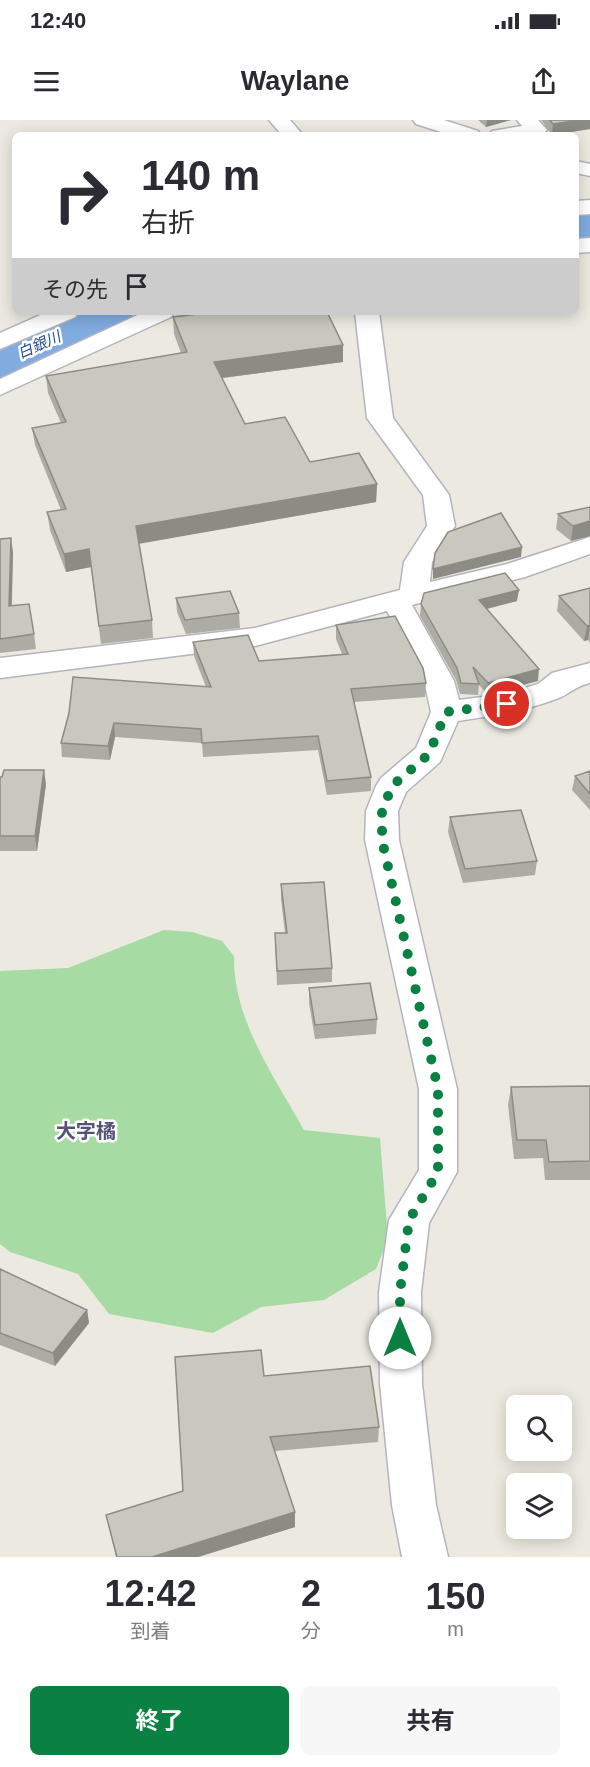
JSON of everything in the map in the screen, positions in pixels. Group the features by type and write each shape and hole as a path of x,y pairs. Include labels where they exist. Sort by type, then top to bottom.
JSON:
{"street":[{"path":"279,120 290,132"},
{"path":"423,120 461,132"},
{"path":"522,132 537,130 526,120"},
{"path":"0,342 60,315"},
{"path":"0,388 157,315"},
{"path":"367,315 380,418 436,495 441,526 418,562 405,598 439,681 446,712 429,754 392,786 382,811 382,840 438,1089 438,1172 409,1220 400,1292 401,1384 414,1505 425,1557"},
{"path":"0,668 255,637 515,571 590,545"},
{"path":"446,712 507,704 549,691 563,680 590,673"}],"green space":[{"path":"164,930 192,932 222,941 234,956 235,980 248,1025 268,1068 304,1130 380,1138 388,1239 376,1269 324,1300 261,1307 213,1333 109,1314 78,1274 10,1252 0,1244 0,971 68,968"}],"building":[{"path":"550,120 580,120 553,124"},
{"path":"328,315 343,345 214,362 245,424 285,417 310,462 359,453 377,484 136,526 152,620 99,626 89,549 64,554 47,512 66,509 32,428 66,422 46,376 187,352 173,317"},
{"path":"590,507 590,521 573,526 558,514"},
{"path":"501,513 522,547 433,569 435,553 448,532"},
{"path":"11,538 9,606 29,604 34,634 0,639 0,539"},
{"path":"505,573 519,590 479,600 539,669 488,683 473,667 479,684 461,683 457,668 421,604 424,593"},
{"path":"590,588 590,625 587,626 559,596"},
{"path":"230,591 239,613 185,620 176,598"},
{"path":"395,616 423,668 426,683 351,689 371,777 327,781 318,736 202,743 201,729 114,723 108,746 61,743 69,713 73,677 211,687 193,642 248,635 259,661 348,654 336,625"},
{"path":"4,770 44,770 35,836 0,836 0,777"},
{"path":"590,771 590,794 575,776"},
{"path":"521,810 537,861 465,869 450,817"},
{"path":"324,882 332,968 277,971 275,933 287,933 281,884"},
{"path":"370,983 377,1019 315,1025 309,988"},
{"path":"590,1086 590,1161 549,1162 546,1140 517,1140 511,1087"},
{"path":"0,1269 87,1310 53,1353 0,1333"},
{"path":"261,1350 264,1376 370,1366 379,1427 270,1437 295,1512 152,1557 117,1557 106,1515 183,1491 175,1357"}],"waterway":[{"name":"白銀川","path":"579,227 590,227"},
{"name":"白銀川","path":"0,363 104,315"}],"district":[{"name":"大字橘","path":"86,1131"}],"route":[{"path":"400,1338 400,1292 409,1220 438,1172 438,1089 382,840 382,811 392,786 429,754 446,712 507,704"}]}
